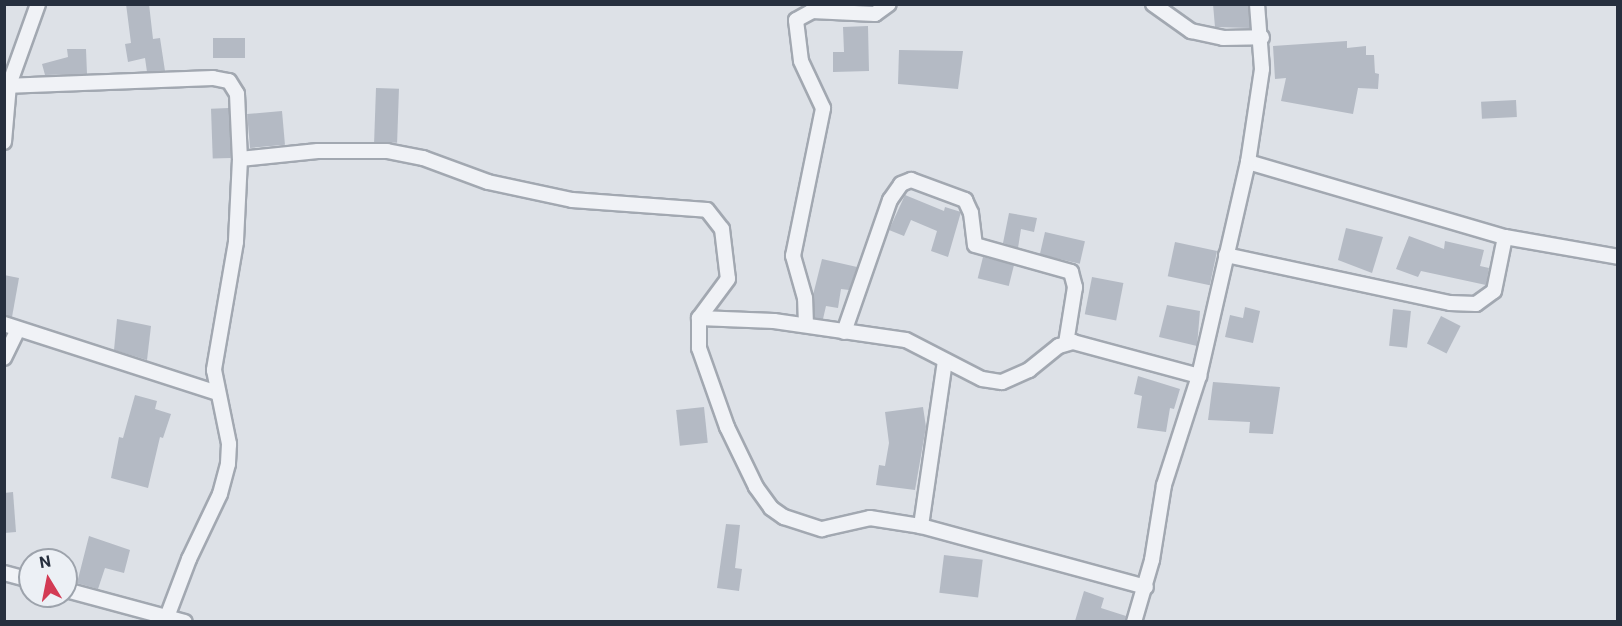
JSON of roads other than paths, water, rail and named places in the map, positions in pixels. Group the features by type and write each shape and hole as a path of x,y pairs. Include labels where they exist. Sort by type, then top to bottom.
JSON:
{"street":[{"path":"4,142 7,86 38,4"},
{"path":"806,325 805,298 794,256 823,108 801,61 796,20 812,11 875,14 889,4"},
{"path":"1153,4 1191,31 1223,38 1262,37"},
{"path":"1134,621 1146,587 1164,485 1199,376 1248,162 1262,69 1262,37 1257,4"},
{"path":"7,86 70,80 222,79 237,94 240,159 236,242 214,370 229,444 226,476 167,617"},
{"path":"240,159 318,151 387,151 423,158 488,182 572,200 707,210 722,229 728,279 699,318 697,331 702,364 727,427 771,508 784,517 822,529 870,518 921,526 1146,587"},
{"path":"1248,162 1505,237 1617,257"},
{"path":"844,332 890,201 901,184 911,180 965,200 971,213 975,245 1071,272 1075,287 1066,343"},
{"path":"1226,255 1450,303 1476,304 1494,291 1505,237"},
{"path":"699,318 806,325 906,340 982,379 1002,382 1029,370 1066,343 1081,343 1199,376"},
{"path":"4,358 11,326 217,393"},
{"path":"921,526 945,362"},
{"path":"78,593 185,621"}]}
